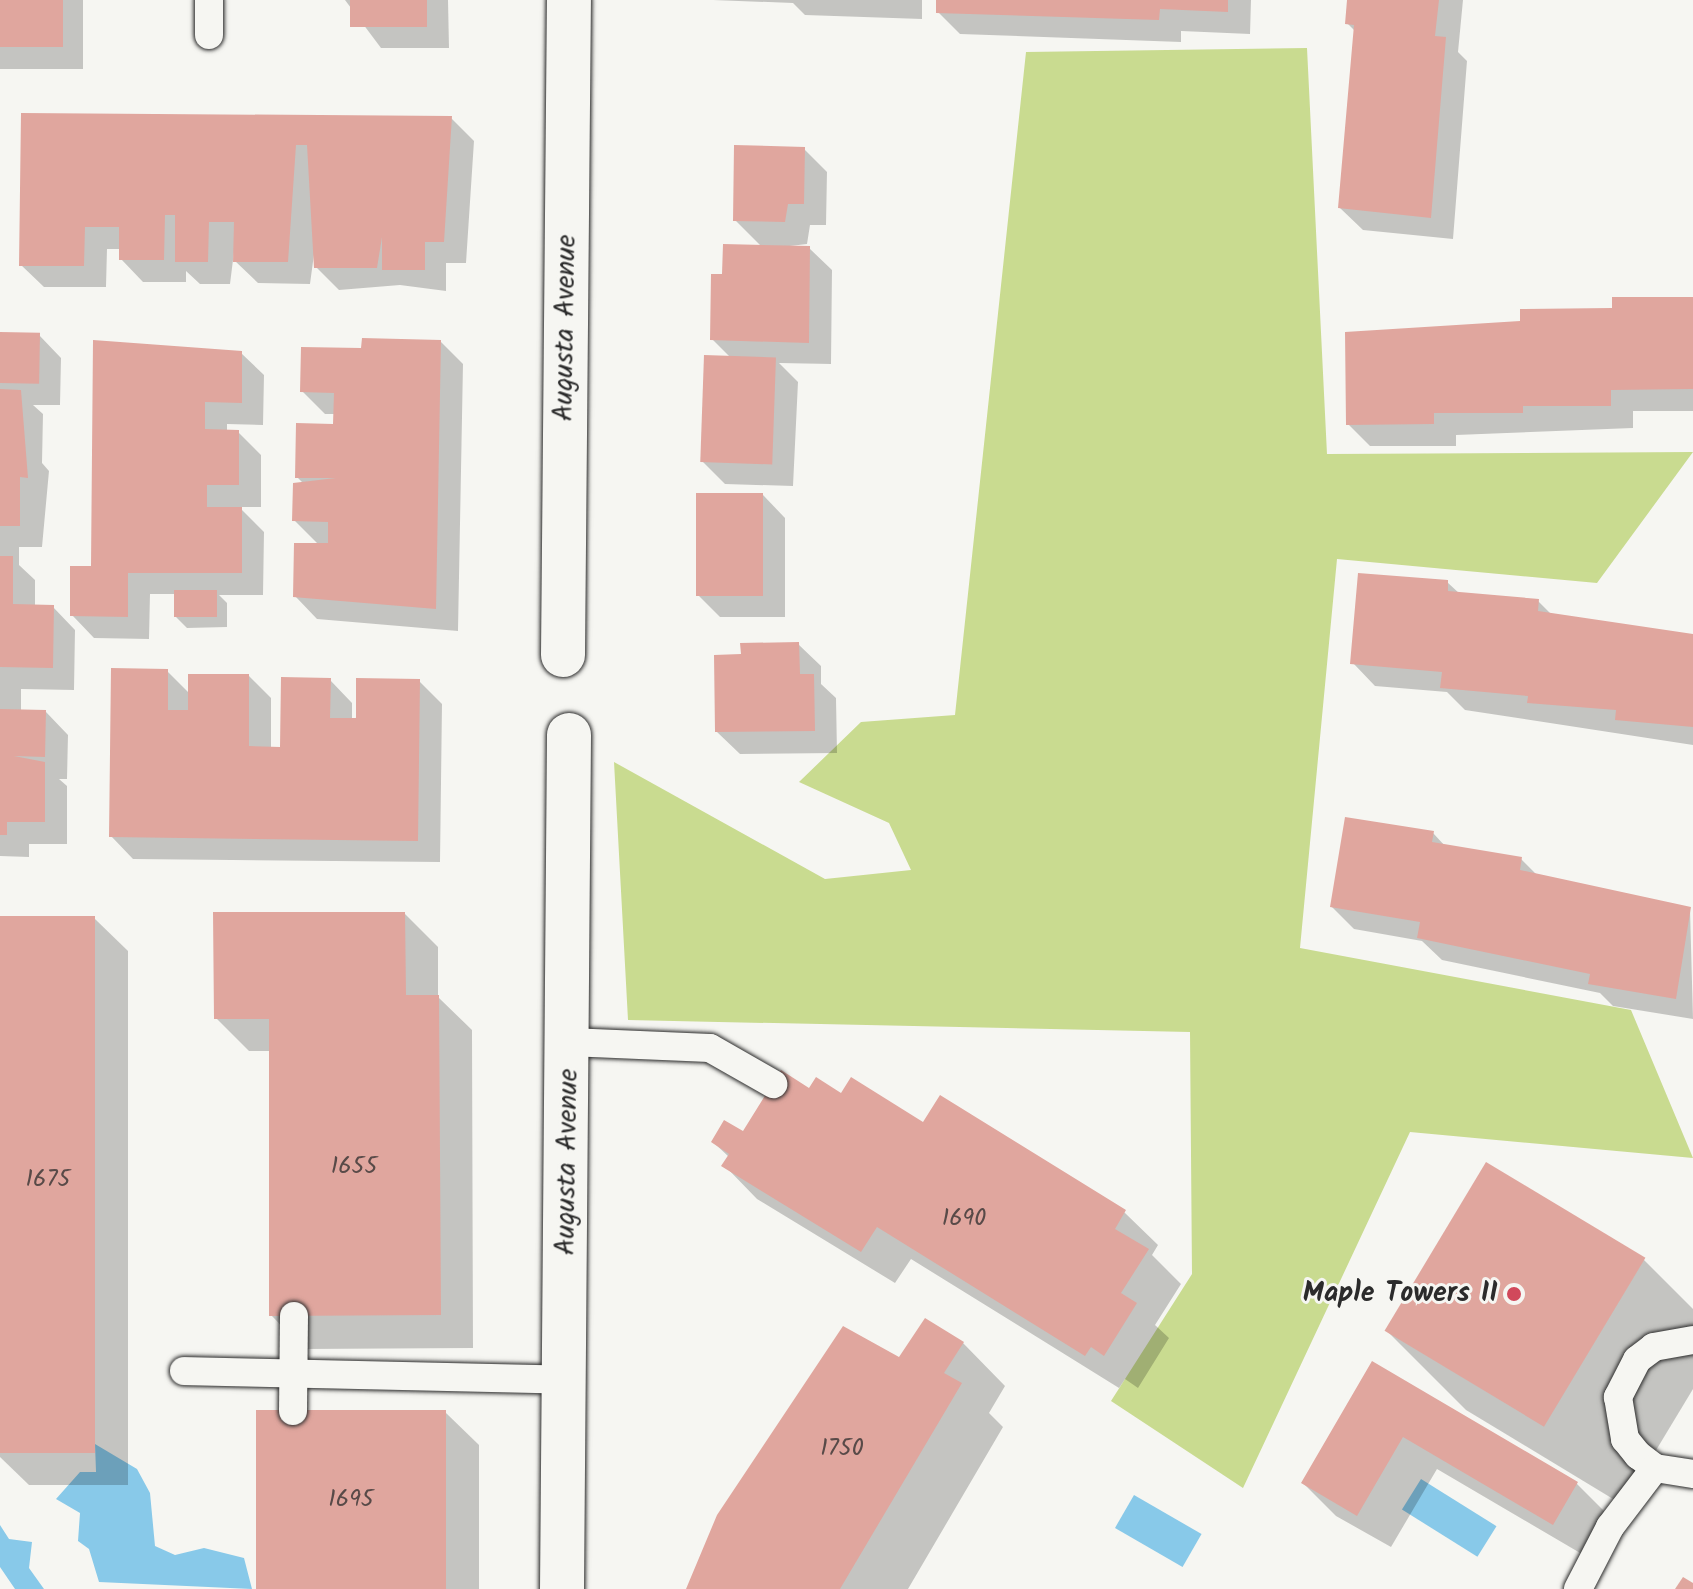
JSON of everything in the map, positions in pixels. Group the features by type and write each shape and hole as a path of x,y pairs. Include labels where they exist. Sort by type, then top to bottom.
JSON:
{"street":[{"name":"Augusta Avenue","path":"563,655 569,0"},
{"name":"Augusta Avenue","path":"562,1589 569,1042 569,735"}],"lane":[{"path":"209,0 209,35"},
{"path":"569,1042 710,1048 773,1084"},
{"path":"293,1411 294,1316"},
{"path":"1693,1340 1654,1347 1621,1387 1625,1439 1655,1468 1693,1474"},
{"path":"184,1371 566,1380"},
{"path":"1578,1589 1610,1527 1655,1468"}],"green space":[{"path":"1307,48 1327,454 1693,452 1597,583 1337,559 1300,948 1631,1010 1693,1158 1410,1132 1243,1488 1111,1401 1192,1274 1190,1032 628,1020 614,762 825,879 911,870 889,823 799,782 861,722 955,715 1026,52"}],"water":[{"path":"95,1444 137,1469 150,1493 155,1546 175,1555 204,1548 244,1558 252,1589 99,1582 89,1549 78,1541 80,1513 56,1499 80,1472 96,1472"},
{"path":"1421,1479 1496,1526 1477,1557 1402,1510"},
{"path":"1134,1495 1202,1534 1183,1567 1115,1528"},
{"path":"0,1525 9,1539 32,1542 29,1568 44,1589 15,1589 0,1567"}],"building":[{"path":"0,0 63,0 63,47 0,47"},
{"path":"350,0 427,0 427,27 350,27"},
{"path":"936,0 1228,0 1228,12 1160,9 1159,20 936,13"},
{"path":"1347,0 1439,0 1435,36 1446,37 1431,218 1338,208 1354,25 1345,24"},
{"path":"21,113 452,116 444,242 425,242 425,270 382,270 382,237 377,268 314,268 307,145 296,145 288,262 233,262 234,222 209,222 208,262 175,262 175,215 165,215 164,260 119,260 119,227 85,227 84,266 19,266"},
{"path":"734,145 805,147 804,204 788,204 785,222 733,221"},
{"path":"723,244 810,246 809,343 710,340 711,274 722,274"},
{"path":"1612,297 1693,297 1693,389 1611,390 1611,406 1523,406 1523,413 1434,413 1434,424 1346,425 1345,332 1520,321 1520,309 1612,308"},
{"path":"0,332 40,333 39,384 0,383"},
{"path":"362,338 441,340 436,609 293,597 294,543 328,543 328,522 292,521 293,483 336,478 295,478 296,423 333,424 334,393 300,392 301,347 361,348"},
{"path":"93,340 242,351 242,403 205,402 205,429 239,430 239,485 207,485 207,507 242,507 242,573 128,573 128,617 70,616 70,566 91,566"},
{"path":"704,355 776,358 772,464 700,462"},
{"path":"0,389 21,390 28,478 20,477 20,526 0,526"},
{"path":"696,493 763,493 763,596 696,596"},
{"path":"0,556 13,556 13,604 54,605 53,668 0,667"},
{"path":"1358,573 1448,580 1448,591 1539,599 1538,611 1693,634 1693,727 1615,720 1616,710 1527,703 1528,696 1440,688 1442,672 1350,664"},
{"path":"174,590 217,590 217,617 174,617"},
{"path":"799,642 800,674 814,674 815,731 715,732 714,655 741,654 740,643"},
{"path":"111,668 168,669 168,710 188,710 188,674 249,674 249,746 280,747 281,677 331,678 330,718 356,718 356,678 420,679 418,841 109,837"},
{"path":"0,709 46,710 45,757 14,756 45,762 45,822 7,822 7,835 0,835"},
{"path":"1345,817 1434,831 1432,842 1522,857 1520,870 1691,907 1676,999 1588,984 1590,974 1417,938 1420,922 1330,907"},
{"path":"213,912 405,912 406,995 439,995 441,1315 269,1316 269,1019 214,1019"},
{"path":"0,916 95,916 95,1453 0,1453"},
{"path":"781,1070 809,1088 816,1077 841,1093 851,1077 923,1122 940,1095 1126,1210 1115,1229 1149,1249 1121,1293 1137,1303 1104,1356 1091,1347 1085,1356 877,1227 861,1252 721,1166 729,1154 711,1142 724,1120 743,1131"},
{"name":"Maple Towers II","path":"1486,1162 1645,1258 1544,1427 1385,1331"},
{"path":"925,1318 964,1342 944,1373 962,1383 840,1589 686,1589 717,1515 843,1326 899,1357"},
{"path":"1372,1361 1578,1482 1553,1525 1403,1437 1357,1516 1301,1483"},
{"path":"256,1410 446,1410 446,1589 256,1589"},
{"path":"1683,1577 1693,1583 1693,1589 1675,1589"}],"place":[{"name":"Maple Towers II","path":"1514,1294"}]}
